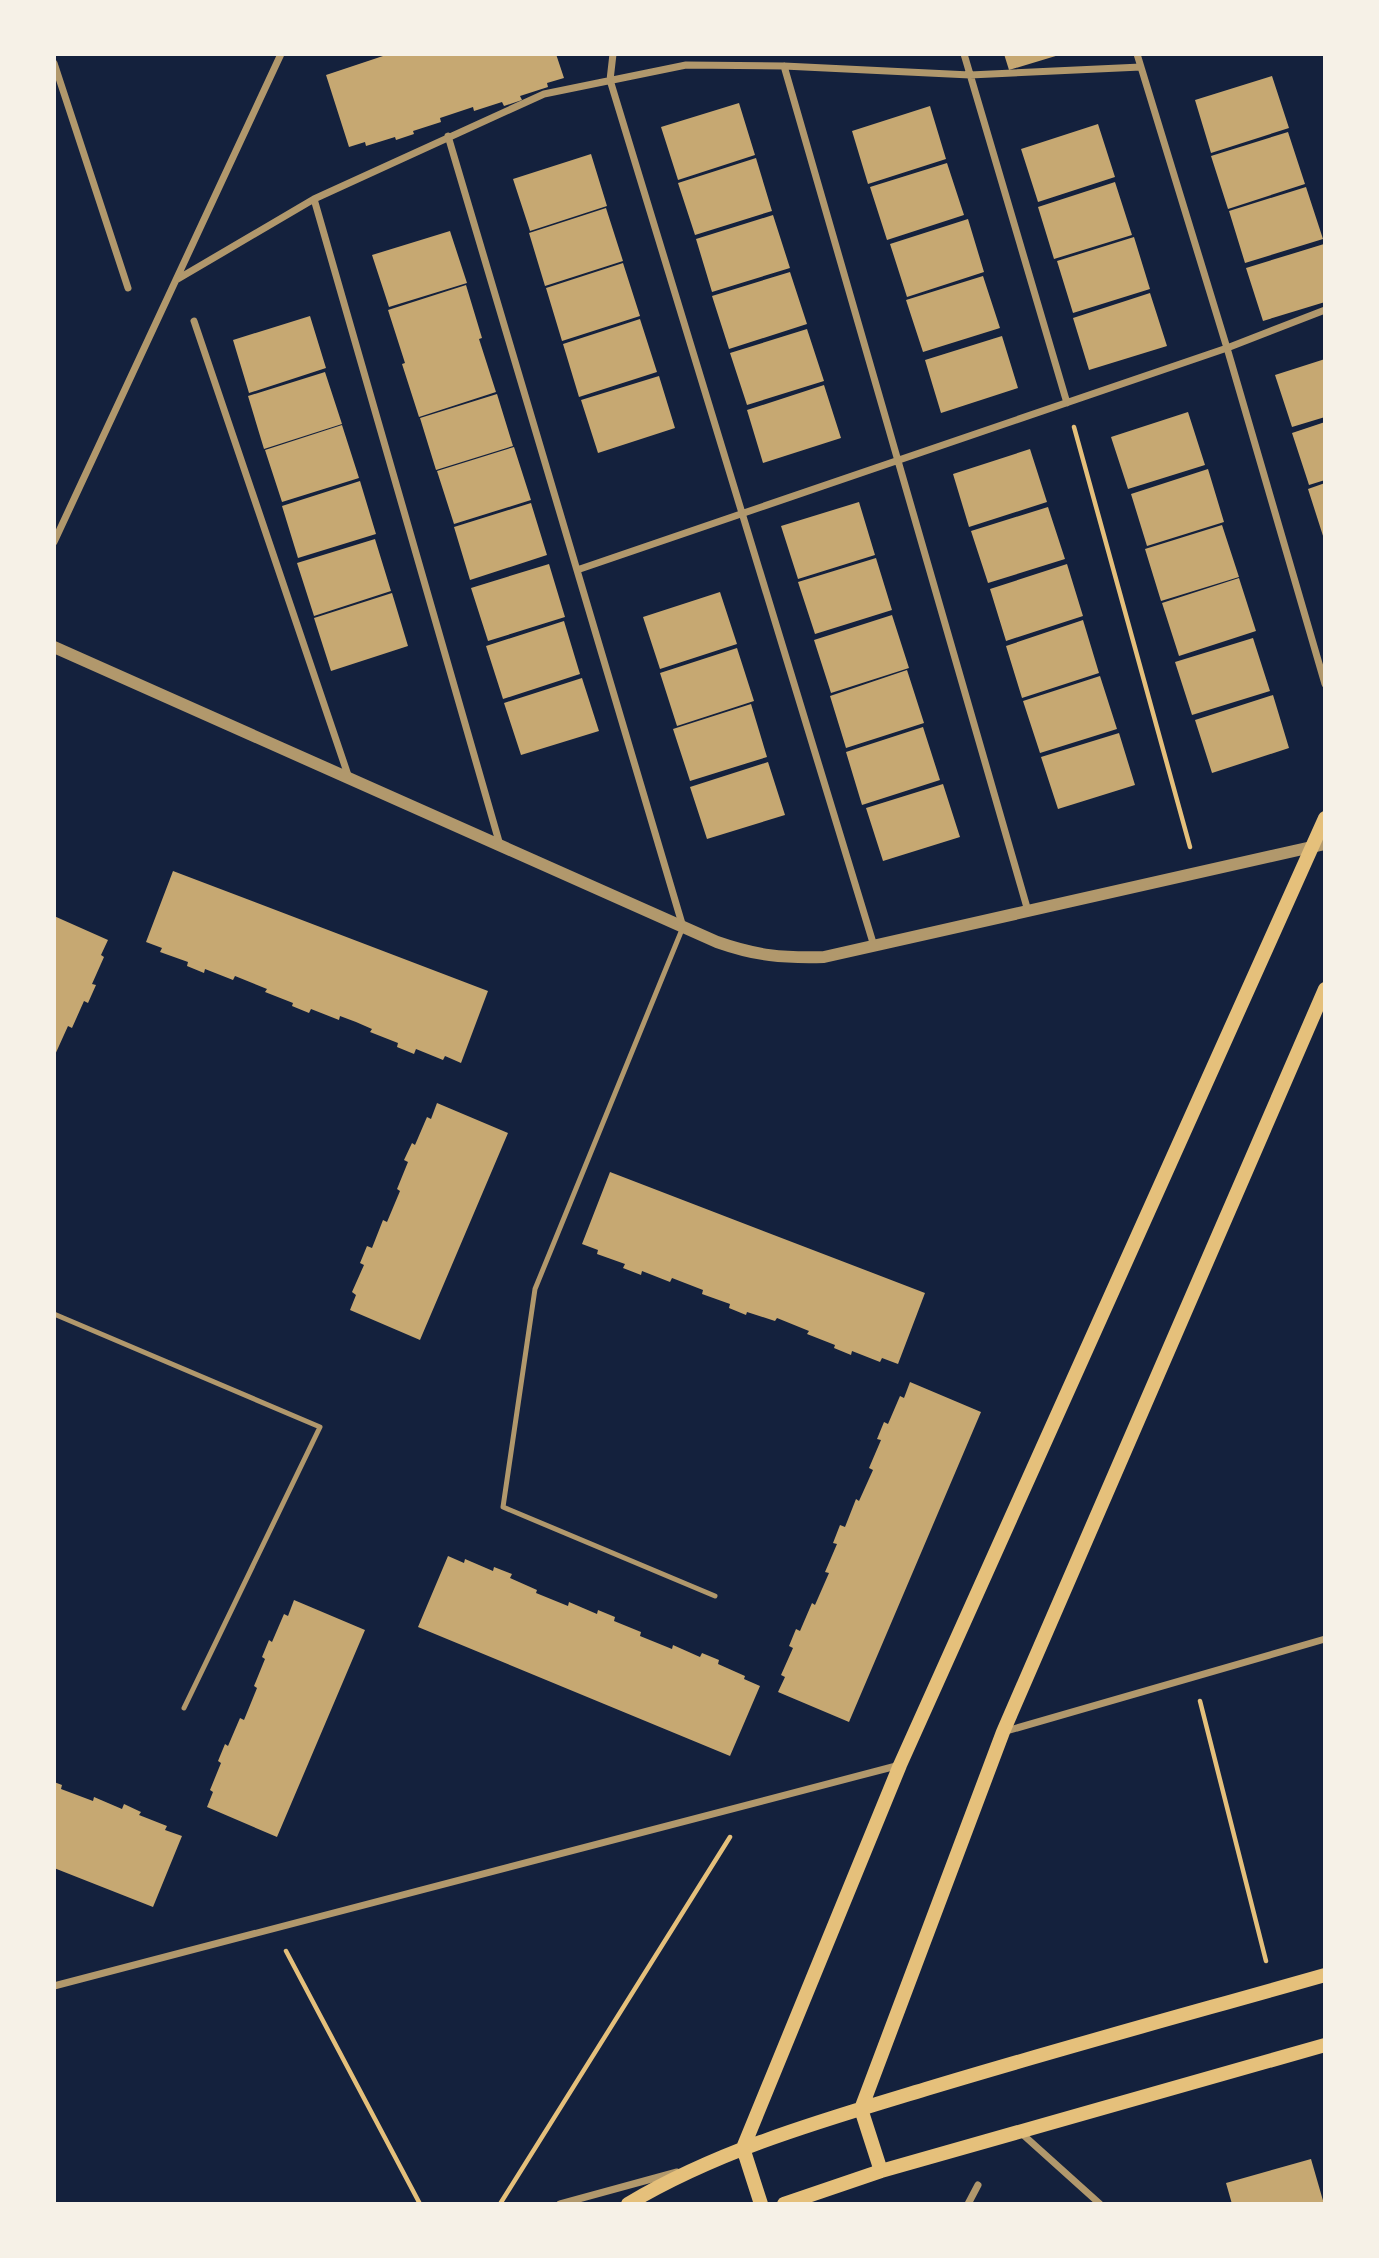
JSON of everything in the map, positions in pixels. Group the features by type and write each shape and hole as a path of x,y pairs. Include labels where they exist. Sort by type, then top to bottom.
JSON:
{"main road":[{"path":"761,2204 743,2148 900,1765 1318,846 1325,818"},
{"path":"881,2171 860,2109 1003,1732 1325,989"},
{"path":"628,2204 663,2184 743,2148 860,2109 1325,1975"},
{"path":"785,2204 881,2171 1325,2045"}],"street":[{"path":"54,542 281,54"},
{"path":"613,54 610,80 874,946"},
{"path":"964,54 1067,402"},
{"path":"1137,54 1227,348 1325,684"},
{"path":"54,63 128,288"},
{"path":"176,280 314,200 544,94 685,65 784,66 970,75 1141,67"},
{"path":"784,66 1028,911"},
{"path":"448,136 683,927"},
{"path":"314,200 500,845"},
{"path":"577,570 1227,348 1325,310"},
{"path":"194,321 349,778"},
{"path":"54,647 683,927 742,951 782,958 824,957 1318,846"},
{"path":"1003,1732 1325,1639"},
{"path":"54,1986 900,1765"},
{"path":"1020,2132 1100,2204"},
{"path":"560,2204 705,2164"},
{"path":"968,2204 978,2185"}],"lane":[{"path":"683,927 535,1289 503,1507 715,1596"},
{"path":"54,1314 320,1427 184,1708"}],"path":[{"path":"1067,402 1197,873"},
{"path":"1194,1677 1273,1990"},
{"path":"500,2204 751,1804"},
{"path":"274,1928 420,2204"}],"building":[{"path":"389,54 556,54 564,78 547,83 548,87 520,96 522,100 504,106 502,102 474,111 473,107 440,118 441,122 396,140 395,137 366,146 365,142 349,147 326,75"},
{"path":"1004,54 1058,54 1059,55 1009,70"},
{"path":"1272,76 1289,128 1211,153 1195,100"},
{"path":"739,103 755,155 678,180 661,127"},
{"path":"930,106 946,159 868,184 852,131"},
{"path":"1098,124 1115,177 1038,202 1021,149"},
{"path":"1288,132 1305,184 1228,209 1211,156"},
{"path":"591,154 607,206 530,231 513,179"},
{"path":"756,158 772,211 695,235 678,183"},
{"path":"947,163 964,215 887,240 870,187"},
{"path":"1115,182 1132,235 1054,259 1038,207"},
{"path":"1306,187 1323,239 1245,263 1229,211"},
{"path":"606,208 623,261 545,286 529,233"},
{"path":"773,215 790,268 712,292 696,239"},
{"path":"968,219 984,272 907,297 890,244"},
{"path":"450,231 467,283 389,307 372,255"},
{"path":"1134,237 1150,289 1073,313 1057,261"},
{"path":"1324,244 1325,302 1263,321 1246,268"},
{"path":"623,263 640,316 562,341 546,288"},
{"path":"790,272 807,324 729,349 712,296"},
{"path":"983,276 1000,328 923,352 906,300"},
{"path":"466,285 496,392 419,417 388,310"},
{"path":"1150,293 1167,346 1089,370 1073,318"},
{"path":"310,316 326,368 249,393 233,340"},
{"path":"640,319 657,372 579,397 563,344"},
{"path":"807,329 824,381 747,405 730,353"},
{"path":"1002,336 1018,388 941,413 925,360"},
{"path":"1325,359 1325,417 1292,427 1275,375"},
{"path":"325,372 342,424 264,449 248,396"},
{"path":"659,376 675,428 598,453 581,400"},
{"path":"824,385 841,438 763,463 747,410"},
{"path":"497,394 513,446 436,470 420,418"},
{"path":"1188,412 1205,465 1128,489 1111,437"},
{"path":"1325,422 1325,480 1309,485 1292,433"},
{"path":"342,425 359,478 282,502 265,450"},
{"path":"514,447 531,500 454,524 437,471"},
{"path":"1030,449 1047,502 969,527 953,474"},
{"path":"1208,469 1224,522 1147,546 1131,494"},
{"path":"360,481 376,534 298,558 282,506"},
{"path":"1325,483 1325,539 1324,539 1308,489"},
{"path":"859,502 875,555 798,579 781,526"},
{"path":"531,503 547,555 470,580 454,527"},
{"path":"1048,507 1065,559 988,583 971,531"},
{"path":"1222,525 1239,577 1161,601 1145,549"},
{"path":"375,539 391,591 314,616 297,563"},
{"path":"876,558 892,610 815,634 798,582"},
{"path":"549,564 565,617 488,641 471,588"},
{"path":"1067,564 1083,616 1006,641 990,589"},
{"path":"1239,578 1256,631 1179,656 1162,603"},
{"path":"720,592 737,644 660,669 643,617"},
{"path":"392,593 408,646 331,671 314,618"},
{"path":"892,615 909,668 831,693 814,640"},
{"path":"1083,620 1099,673 1022,698 1006,646"},
{"path":"564,621 580,674 503,699 486,646"},
{"path":"1253,638 1270,691 1192,715 1175,662"},
{"path":"737,648 754,701 677,726 660,673"},
{"path":"907,670 924,723 846,748 830,696"},
{"path":"1100,676 1117,729 1040,753 1023,701"},
{"path":"582,678 599,731 521,755 504,703"},
{"path":"1273,695 1289,748 1212,773 1195,720"},
{"path":"751,704 767,757 690,781 673,729"},
{"path":"923,727 940,780 862,805 846,752"},
{"path":"1119,733 1135,785 1058,809 1041,757"},
{"path":"768,762 785,815 707,839 690,787"},
{"path":"943,784 960,837 883,861 866,808"},
{"path":"173,871 488,991 461,1063 445,1056 443,1060 416,1049 414,1054 356,1022 340,1016 339,1020 311,1009 309,1013 292,1006 293,1003 265,992 267,989 235,976 233,980 205,969 204,973 187,966 188,962 160,952 162,948 146,942"},
{"path":"54,916 108,940 92,984 96,985 88,1003 84,1001 72,1028 68,1026 54,1057"},
{"path":"437,1103 508,1133 420,1340 350,1310 356,1295 352,1292 364,1265 360,1263 367,1246 372,1248 383,1220 387,1222 408,1162 404,1160 412,1143 415,1145 427,1117 431,1119"},
{"path":"610,1172 925,1293 898,1364 882,1358 880,1362 852,1351 851,1355 834,1348 835,1345 807,1334 809,1331 777,1318 775,1321 747,1312 746,1315 729,1308 730,1304 702,1294 703,1290 672,1278 670,1282 642,1271 641,1275 623,1268 625,1264 597,1254 598,1250 582,1244"},
{"path":"910,1382 981,1412 849,1722 778,1692 785,1677 781,1675 793,1648 789,1646 796,1629 800,1631 829,1573 825,1572 837,1544 833,1543 840,1525 845,1527 856,1499 859,1501 873,1470 869,1468 881,1440 877,1439 884,1422 888,1424 900,1396 904,1398"},
{"path":"448,1556 464,1563 465,1559 493,1571 494,1567 512,1574 510,1578 537,1590 536,1593 568,1606 569,1602 597,1614 598,1610 615,1617 614,1621 641,1632 640,1636 672,1649 673,1645 700,1657 702,1653 719,1660 718,1664 760,1686 730,1756 418,1627"},
{"path":"294,1600 365,1630 277,1837 207,1807 225,1744 228,1746 240,1718 244,1720 257,1688 254,1686 269,1640 272,1642 284,1614 288,1616"},
{"path":"54,1782 62,1785 61,1789 93,1801 94,1797 122,1809 124,1804 141,1812 139,1815 167,1826 165,1830 182,1836 153,1907 54,1868"},
{"path":"1311,2159 1324,2204 1232,2204 1226,2183"}]}
